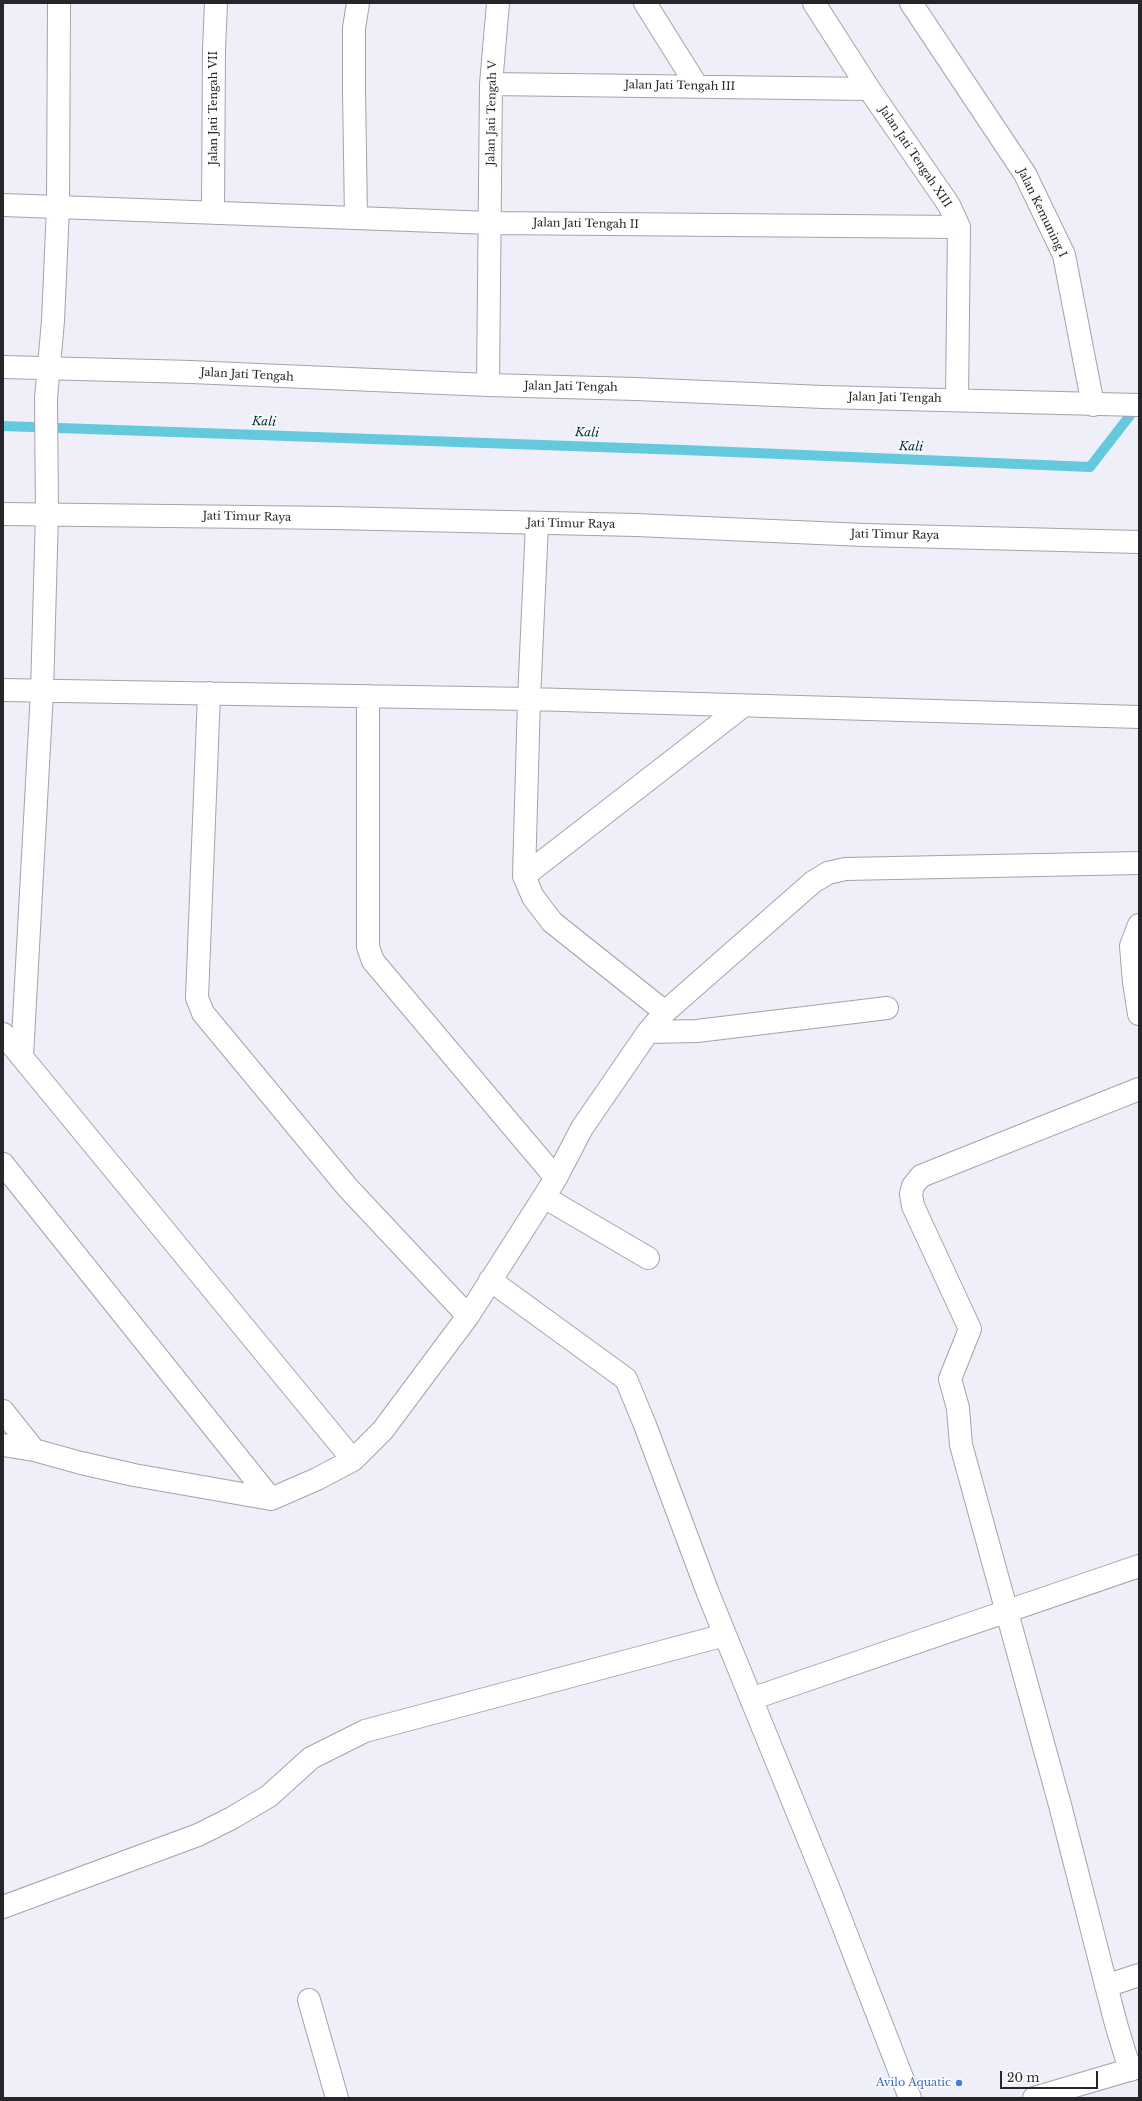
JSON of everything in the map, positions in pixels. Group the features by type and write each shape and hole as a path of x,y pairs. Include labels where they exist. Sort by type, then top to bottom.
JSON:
{"street":[{"path":"22,1056 42,692 47,514 46,398 53,321 58,207 59,3"},
{"name":"Jalan Jati Tengah VII","path":"213,212 214,49 216,3"},
{"path":"356,218 354,28 358,3"},
{"name":"Jalan Jati Tengah V","path":"488,385 491,223 491,84 498,3"},
{"path":"645,3 697,86"},
{"name":"Jalan Jati Tengah XIII","path":"814,3 868,89 949,205 959,228 958,399"},
{"name":"Jalan Kemuning I","path":"911,3 1025,174 1064,255 1093,405"},
{"name":"Jalan Jati Tengah III","path":"491,84 868,89"},
{"name":"Jalan Jati Tengah II","path":"3,205 491,223 959,228"},
{"name":"Jalan Jati Tengah","path":"3,367 823,397 958,399 1093,405 1130,405"},
{"name":"Jati Timur Raya","path":"3,514 334,518 537,524 636,525 841,534 1139,542"},
{"path":"537,524 529,699 524,876 533,897 552,922 665,1012"},
{"path":"3,690 42,692 209,693 529,699 1139,718"},
{"path":"209,693 197,998 204,1013 348,1188 468,1316"},
{"path":"368,696 368,947 373,961 556,1178"},
{"path":"524,876 743,706"},
{"path":"3,1445 34,1450 81,1464 134,1475 271,1499 317,1479 353,1460 383,1430 468,1316 556,1178 582,1128 648,1032 665,1012 813,882 828,873 845,869 1139,863"},
{"path":"1139,925 1131,946 1134,982 1139,1014"},
{"path":"648,1032 697,1031 887,1008"},
{"path":"3,1034 353,1460"},
{"path":"1034,2098 1135,2069 1106,1986 1060,1805 962,1445 958,1408 950,1379 970,1329 913,1206 913,1186 921,1176 1139,1089"},
{"path":"3,1164 271,1499"},
{"path":"544,1197 648,1258"},
{"path":"490,1280 626,1379 725,1635 832,1897 910,2098"},
{"path":"3,1411 34,1450"},
{"path":"751,1699 1139,1566"},
{"path":"3,1907 198,1835 232,1818 269,1796 311,1758 364,1731 725,1635"},
{"path":"1106,1986 1139,1974"},
{"path":"309,2000 337,2098"}],"waterway":[{"name":"Kali","path":"3,426 684,450 1090,467 1138,405"}],"place":[{"name":"Avilo Aquatic","path":"959,2083"}]}
